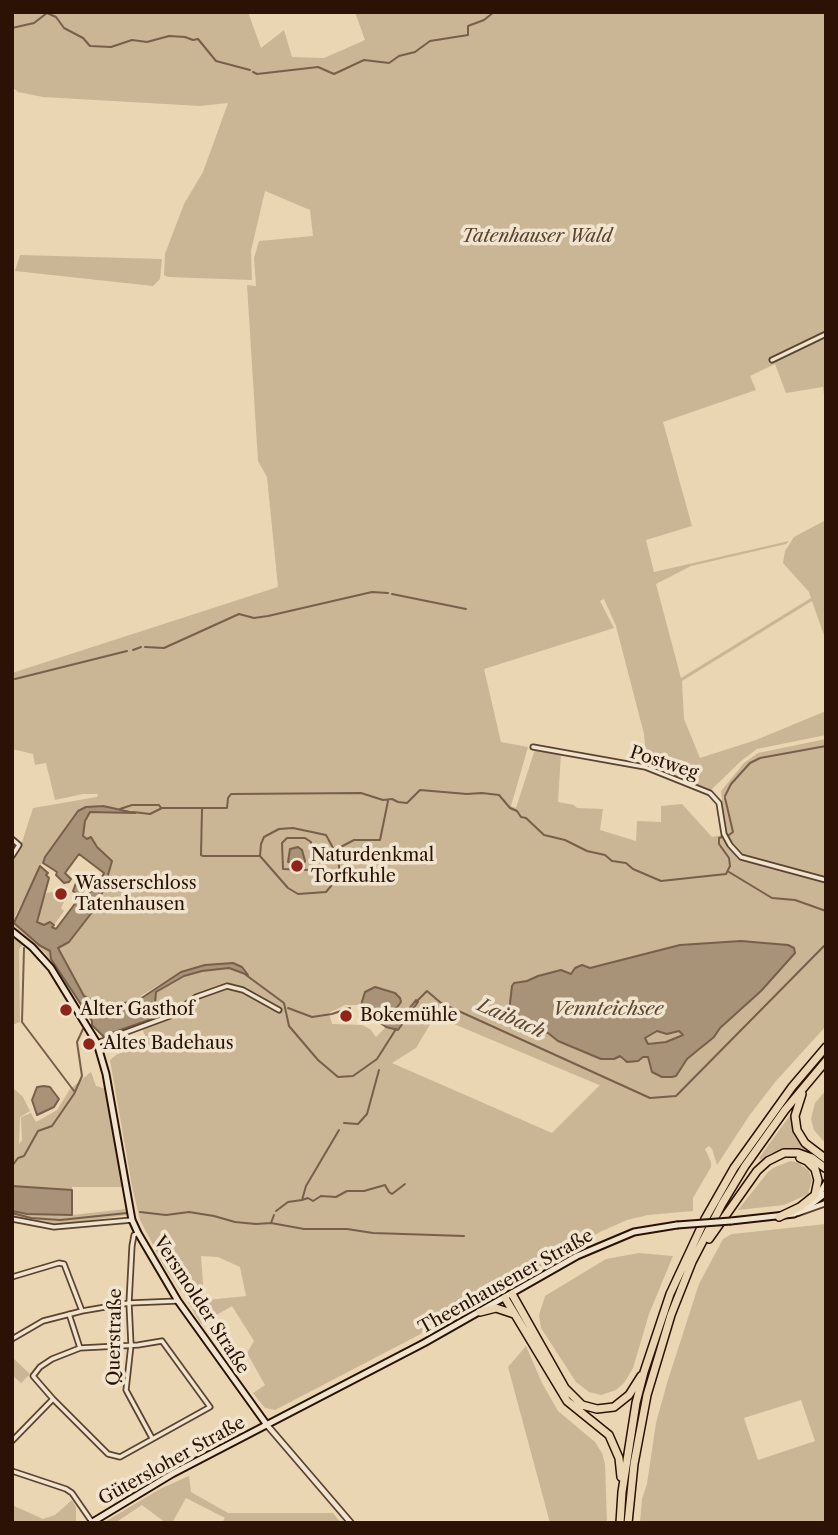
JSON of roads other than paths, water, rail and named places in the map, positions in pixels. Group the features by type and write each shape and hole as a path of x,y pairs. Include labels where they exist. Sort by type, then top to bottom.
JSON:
{"highway":[{"path":"620,1523 622,1492 644,1372 670,1294 705,1219 757,1135 826,1047"},
{"path":"628,1523 634,1464 647,1395 671,1315 692,1262 745,1166 826,1061"},
{"path":"808,1083 796,1109 797,1130 805,1143 826,1159"},
{"path":"692,1262 757,1171 775,1157 784,1153 798,1153 825,1167"},
{"path":"775,1157 797,1156 807,1161 815,1169 818,1180 815,1195 808,1202 779,1217"},
{"path":"509,1296 565,1388 582,1405 597,1409 614,1407 629,1395 644,1372"},
{"path":"509,1296 515,1314 567,1401 602,1428 615,1446 619,1458 622,1492"},
{"path":"480,1312 496,1308 515,1314"}],"main road":[{"name":"Versmolder Straße","path":"12,931 32,947 51,968 97,1043 106,1074 132,1220 138,1233 178,1301 267,1425"},
{"path":"825,1167 826,1182"},
{"name":"Theenhausener Straße","path":"813,1203 826,1182"},
{"name":"Theenhausener Straße","path":"267,1425 609,1240 652,1228 794,1214 826,1193"},
{"name":"Gütersloher Straße","path":"91,1522 172,1474 267,1425"}],"street":[{"path":"772,360 826,334"},
{"name":"Postweg","path":"533,747 645,767 710,793 719,803 724,834 741,857 826,880"},
{"path":"12,839 19,845 12,856"},
{"path":"97,1043 170,1016 196,997 226,986 243,990 279,1010"},
{"path":"794,1214 826,1203"},
{"path":"12,1219 54,1227 132,1220"},
{"name":"Querstraße","path":"138,1233 133,1239 129,1303 131,1345 126,1390 152,1438"},
{"path":"12,1277 59,1263 64,1264 82,1311"},
{"path":"12,1339 43,1321 82,1311 129,1303 178,1301"},
{"path":"69,1314 80,1348"},
{"path":"164,1342 210,1407 120,1457 112,1456 33,1376 51,1359 80,1348 164,1342"},
{"path":"12,1441 53,1399"},
{"path":"267,1425 351,1523"},
{"path":"12,1471 66,1489 72,1493 91,1522"}],"water":[{"path":"103,806 135,813 90,812 85,821 83,836 87,839 91,837 112,861 104,889 93,911 69,942 58,948 84,996 99,1004 137,1001 181,972 205,965 233,963 242,967 248,975 229,968 184,976 156,992 154,1015 149,1020 103,1036 92,1025 92,1021 51,959 50,951 14,923 40,866 48,873 46,875 49,878 37,922 44,925 50,922 56,929 80,897 73,891 76,883 84,890 82,893 86,897 101,879 104,873 79,854 65,873 71,879 69,882 64,883 56,875 57,872 43,863 78,811 86,807"},
{"path":"298,847 302,850 305,861 303,865 288,862 290,849"},
{"name":"Vennteichsee","path":"741,941 788,945 794,948 795,953 761,991 687,1059 676,1076 662,1077 652,1072 648,1057 627,1062 620,1056 601,1059 558,1041 548,1033 538,1031 536,1027 527,1028 508,1020 514,983 561,970 571,974 575,968 582,965 590,968 680,945","holes":["657,1031 667,1034 679,1031 683,1035 666,1042 648,1044 645,1038"]},
{"path":"375,987 395,993 400,998 401,1002 393,1016 400,1020 416,1000 418,1002 398,1030 386,1027 364,1011 361,1005 365,992"},
{"path":"37,1087 50,1087 59,1099 54,1107 37,1115 32,1100"},
{"path":"12,1186 72,1190 72,1215 12,1211"}],"waterway":[{"path":"253,72 257,74 318,67 334,74 364,60 389,63 399,56 415,52 430,41 468,35 468,26 484,20 494,12"},
{"path":"12,28 34,23 47,13 56,17 64,28 83,38 90,46 111,47 132,40 147,42 169,36 198,39 216,61 250,70"},
{"path":"145,647 164,648 239,614 254,618 372,592 388,593"},
{"path":"392,594 466,609"},
{"path":"133,650 141,647"},
{"path":"15,679 127,651"},
{"name":"Laibach","path":"725,796 731,784 750,763 760,758 826,746"},
{"name":"Laibach","path":"133,812 150,814 162,808 227,808 231,794 361,793 383,800 392,799 407,803 420,790 499,795 510,808 526,818 544,835 605,855 612,861 626,863 633,869 661,881 726,874 730,866 729,858 719,844 719,838 722,837"},
{"name":"Laibach","path":"725,798 733,832 729,835"},
{"path":"312,862 354,840 380,840 388,801"},
{"name":"Laibach","path":"120,809 132,805 159,805 161,808"},
{"path":"202,809 203,856 260,856 288,888 298,894 326,892 339,868 339,859 326,835 293,828 279,829 264,837 260,856"},
{"path":"287,838 305,838 311,842 310,870 283,869 282,843 287,838"},
{"path":"729,872 772,898 795,900 826,911"},
{"name":"Laibach","path":"416,1002 427,991 441,1003 650,1098 676,1096 826,944"},
{"name":"Laibach","path":"24,948 22,1022 74,1091"},
{"name":"Laibach","path":"246,975 284,1003 289,1026 318,1060 338,1077 353,1076 377,1059 396,1029"},
{"path":"288,1008 312,1017 350,1008"},
{"name":"Laibach","path":"12,1166 18,1158 24,1156 38,1131 52,1126 74,1094 82,1076 77,1042 83,1029"},
{"path":"344,1123 358,1124 367,1114 379,1070"},
{"path":"276,1211 288,1202 302,1200 306,1186 339,1130"},
{"path":"302,1200 308,1198 313,1201 321,1196 336,1197 347,1191 364,1191 385,1185 392,1194 405,1184"},
{"path":"140,1212 166,1215 189,1212 256,1224 271,1223 274,1215"},
{"path":"12,1213 31,1218 60,1220 127,1213"},
{"path":"271,1223 304,1229 464,1236"}],"place":[{"name":"Naturdenkmal Torfkuhle","path":"297,866"},
{"name":"Wasserschloss Tatenhausen","path":"61,894"},
{"name":"Alter Gasthof","path":"66,1010"},
{"name":"Bokemühle","path":"346,1016"},
{"name":"Altes Badehaus","path":"89,1044"}],"park label":[{"name":"Tatenhauser Wald","path":"537,237"}]}
